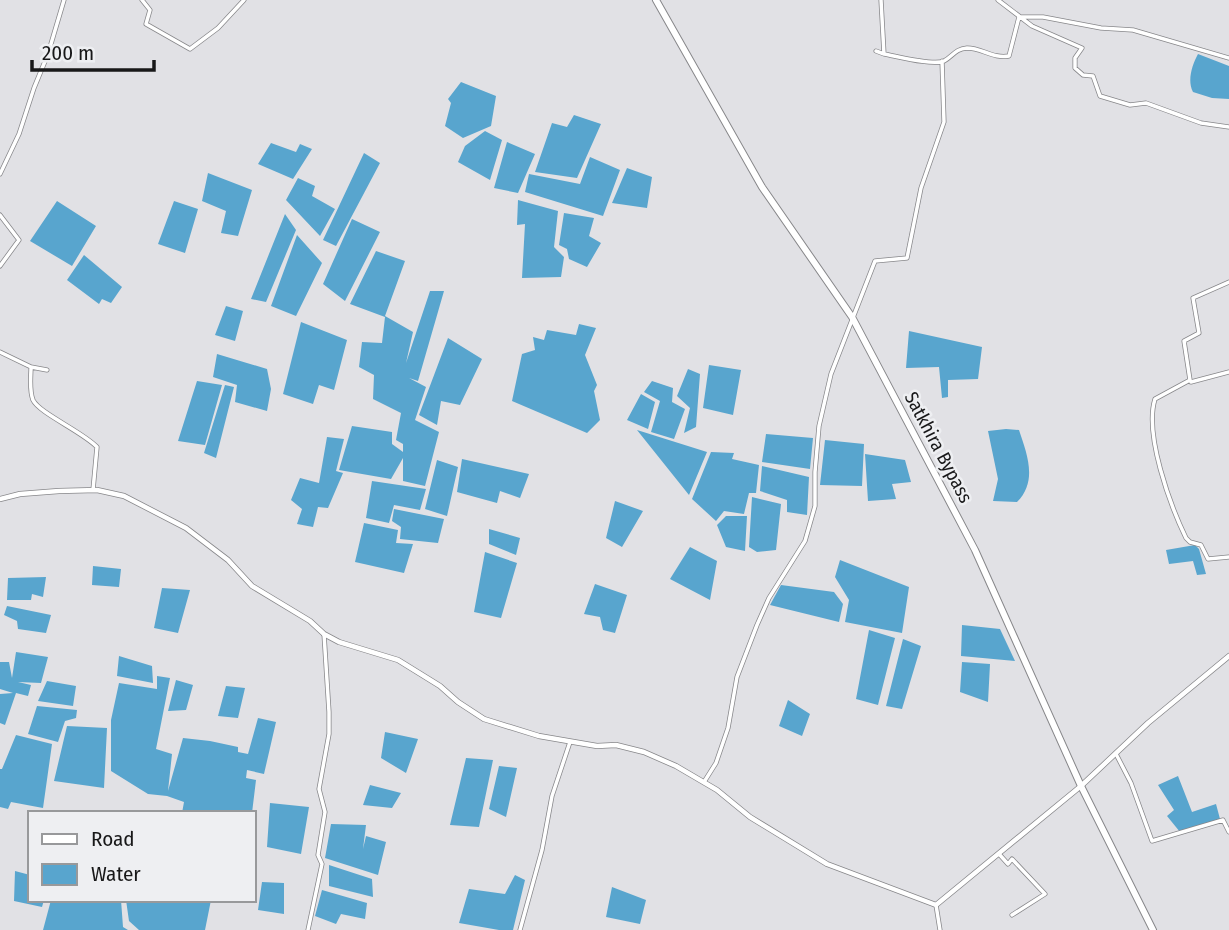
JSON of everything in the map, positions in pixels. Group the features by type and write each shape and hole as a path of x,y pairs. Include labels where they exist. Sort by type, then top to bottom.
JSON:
{"highway":[{"name":"Satkhira Bypass","path":"656,0 762,187 852,317 975,550 1081,786 1153,930"}],"street":[{"path":"0,174 19,134 65,0"},
{"path":"142,0 150,10 146,24 190,49 218,28 244,0"},
{"path":"881,0 884,54"},
{"path":"998,0 1032,26 1082,48 1075,58 1074,68 1083,75 1093,76 1100,96 1130,105 1146,103 1200,123 1229,127"},
{"path":"876,51 933,62 942,61 958,49 971,48 1000,57 1009,56 1019,17"},
{"path":"1019,17 1133,30 1229,58"},
{"path":"704,782 716,763 728,729 737,677 757,625 769,598 792,564 807,533 815,506 815,472 825,401 831,374 852,317 875,261 907,258 921,188 944,122 942,61"},
{"path":"0,215 19,240 0,266"},
{"path":"1188,382 1191,377 1185,341 1199,333 1194,298 1229,282"},
{"path":"0,352 47,370"},
{"path":"31,366 30,383 34,403 97,447 93,490"},
{"path":"1229,372 1188,382 1155,399 1152,424 1156,452 1186,538 1201,545 1208,559 1229,557"},
{"path":"0,499 43,492 93,490 124,496 177,522 217,551 252,586 298,613 324,634 339,642 398,660 440,686 484,719 513,729 570,742 597,746 616,745 644,752 704,782 750,817 827,864 936,905"},
{"path":"308,930 322,864 318,855 325,812 319,789 329,734 324,634"},
{"path":"936,905 1081,786 1115,752 1229,656"},
{"path":"520,930 542,850 552,796 570,742"},
{"path":"1115,752 1131,783 1152,841 1223,820 1229,832"},
{"path":"999,854 1008,864 1012,859 1045,894 1012,915"},
{"path":"936,905 940,930"}],"water":[{"path":"1198,54 1229,66 1229,99 1212,98 1193,92 1191,73"},
{"path":"461,82 496,96 491,126 463,138 445,126 451,103 448,99"},
{"path":"574,115 601,124 577,178 535,172 552,123 567,127"},
{"path":"485,131 502,140 490,180 458,162 465,146"},
{"path":"507,142 535,154 518,193 494,188"},
{"path":"271,143 296,152 300,144 312,149 293,179 258,164"},
{"path":"364,153 380,163 336,246 323,240"},
{"path":"590,157 620,170 603,216 525,192 529,174 580,184"},
{"path":"627,168 652,177 647,208 612,203"},
{"path":"208,173 252,190 238,236 221,233 226,211 202,201"},
{"path":"298,178 315,186 312,196 335,209 320,236 286,200"},
{"path":"518,200 558,211 554,247 564,257 561,277 522,278 525,224 517,225"},
{"path":"57,201 96,226 72,266 30,241"},
{"path":"174,201 198,209 185,253 158,244"},
{"path":"564,213 594,218 589,236 601,243 587,267 569,259 567,249 559,245"},
{"path":"285,214 296,230 266,302 251,299"},
{"path":"352,219 380,232 345,301 323,284"},
{"path":"297,235 322,263 296,316 271,306"},
{"path":"376,251 405,261 385,316 413,332 406,363 430,291 444,291 418,381 409,378 426,387 415,420 439,432 425,486 403,481 403,458 391,479 339,470 352,426 392,432 392,444 403,452 403,444 396,440 401,413 373,399 374,375 359,367 362,342 382,343 385,317 350,304"},
{"path":"84,255 122,287 111,303 102,299 99,304 67,280"},
{"path":"226,306 243,311 235,341 215,335"},
{"path":"301,322 347,340 334,390 319,385 313,404 283,394"},
{"path":"579,324 596,328 585,355 597,385 594,391 600,420 587,433 512,401 522,354 535,350 533,337 544,340 547,330 576,335"},
{"path":"909,331 982,347 978,379 948,380 948,397 942,398 939,367 906,368"},
{"path":"448,338 482,359 460,405 441,401 437,425 419,415"},
{"path":"217,354 267,369 271,389 267,411 235,402 237,385 213,377"},
{"path":"709,365 741,370 733,415 703,408"},
{"path":"688,369 700,374 696,427 684,433 690,408 677,396"},
{"path":"197,381 222,385 205,445 178,441"},
{"path":"652,381 673,388 672,402 685,409 674,439 651,432 660,401 644,392"},
{"path":"225,385 234,387 216,458 204,453"},
{"path":"641,394 655,402 648,429 627,420"},
{"path":"637,430 707,452 689,495"},
{"path":"1019,430 1029,467 1027,485 1017,502 993,501 998,479 988,431"},
{"path":"766,434 813,438 810,469 762,462"},
{"path":"327,437 344,439 336,471 343,473 328,508 318,507 313,527 297,524 302,509 291,500 300,478 319,483"},
{"path":"825,440 864,444 862,486 820,485"},
{"path":"711,452 734,453 732,459 759,465 756,493 749,493 744,514 724,511 716,521 692,499"},
{"path":"865,454 905,460 911,482 892,484 896,499 868,501"},
{"path":"462,459 529,474 520,498 500,491 497,503 457,492"},
{"path":"437,460 458,467 447,516 425,509"},
{"path":"762,466 809,477 807,515 787,512 787,500 760,491"},
{"path":"372,481 426,489 420,510 394,505 389,523 366,518"},
{"path":"752,497 781,504 776,550 757,552 749,547"},
{"path":"615,501 643,511 622,547 606,538"},
{"path":"394,509 444,519 438,543 400,539 401,527 392,521"},
{"path":"726,516 747,516 745,551 726,547 717,525"},
{"path":"364,523 398,530 396,543 413,544 404,573 355,562"},
{"path":"489,529 520,538 516,555 489,544"},
{"path":"1195,545 1199,549 1206,574 1197,575 1193,561 1169,564 1166,550"},
{"path":"690,547 717,561 710,600 670,579"},
{"path":"485,552 517,563 501,618 474,612"},
{"path":"840,560 909,587 902,633 845,622 849,600 835,577"},
{"path":"93,566 121,569 119,587 92,585"},
{"path":"46,577 43,597 32,594 31,600 7,600 8,578"},
{"path":"595,584 627,595 615,633 603,630 600,617 584,614"},
{"path":"781,585 834,592 843,604 839,622 770,605"},
{"path":"162,588 190,590 178,633 154,628"},
{"path":"7,606 51,615 46,633 18,629 17,621 4,615"},
{"path":"962,625 1000,629 1015,661 961,656"},
{"path":"869,630 895,638 878,705 856,699"},
{"path":"903,639 921,646 902,709 886,706"},
{"path":"16,652 48,657 41,683 18,682 31,685 28,696 16,693 5,725 0,723 0,694 13,693 0,689 0,662 9,662 12,678"},
{"path":"119,656 152,666 153,683 117,676"},
{"path":"962,662 990,664 988,702 960,692"},
{"path":"157,676 170,678 156,749 172,754 168,791 183,738 238,747 238,752 248,754 258,718 276,722 264,774 247,770 246,778 256,780 252,811 182,811 184,802 167,796 148,794 111,771 111,720 119,683 157,689"},
{"path":"176,680 193,685 186,710 168,711"},
{"path":"47,681 76,686 73,706 38,701"},
{"path":"226,686 245,688 238,718 218,716"},
{"path":"788,700 810,714 802,736 779,726"},
{"path":"37,706 77,710 76,718 65,721 58,742 28,734"},
{"path":"67,726 107,728 104,788 54,781"},
{"path":"385,732 418,739 406,773 381,758"},
{"path":"16,735 52,744 43,808 11,802 8,809 0,807 0,769"},
{"path":"466,758 493,760 479,827 450,825"},
{"path":"499,766 517,768 506,817 489,809"},
{"path":"1178,776 1192,812 1216,804 1220,819 1180,832 1167,816 1174,810 1158,785"},
{"path":"370,785 401,793 392,808 363,805"},
{"path":"270,803 309,807 301,854 267,847"},
{"path":"331,824 366,825 363,849 366,836 386,842 378,875 325,858"},
{"path":"329,865 372,879 373,897 329,886"},
{"path":"15,871 28,874 28,902 43,902 42,907 14,901"},
{"path":"515,875 525,880 513,930 459,923 469,889 505,894"},
{"path":"262,882 284,883 284,914 258,910"},
{"path":"612,887 646,900 640,924 606,917"},
{"path":"322,890 367,903 365,919 341,914 336,924 315,916"},
{"path":"50,902 121,902 123,927 128,930 43,930"},
{"path":"126,902 211,902 205,930 139,930 129,921"}]}
